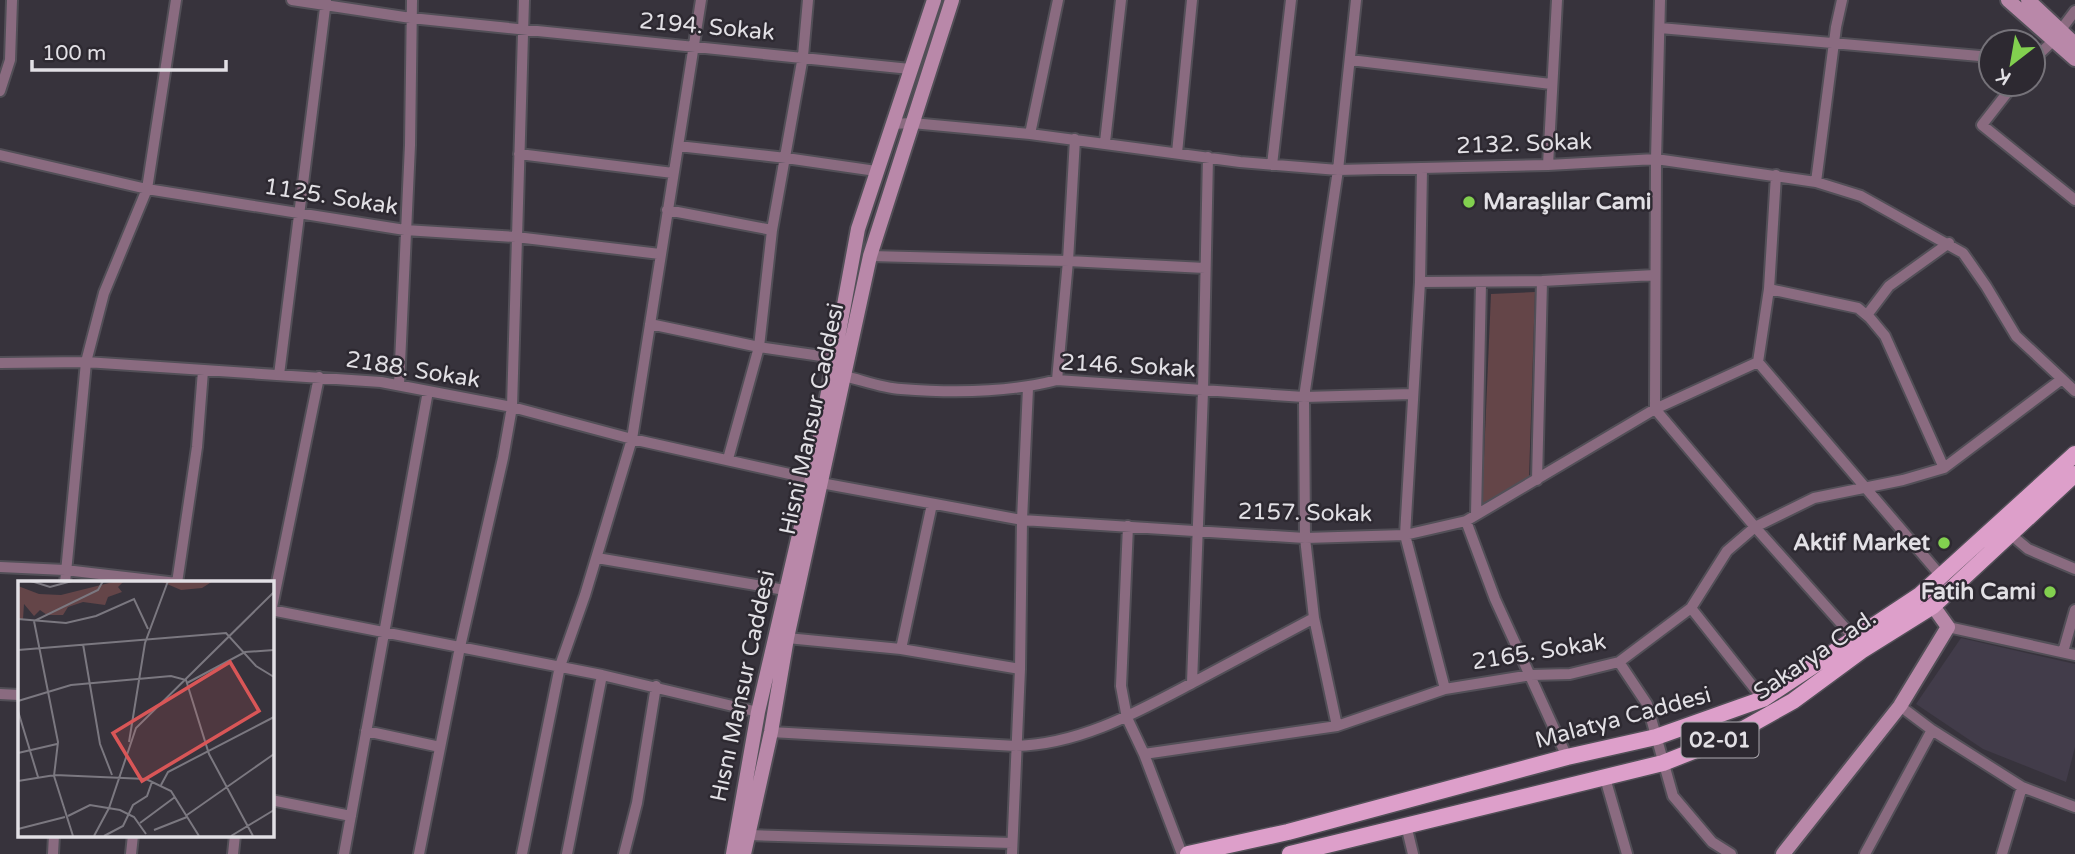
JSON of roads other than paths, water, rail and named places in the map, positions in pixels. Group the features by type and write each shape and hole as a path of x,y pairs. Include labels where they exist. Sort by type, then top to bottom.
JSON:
{"main road":[{"name":"Hısnı Mansur Caddesi","path":"733,854 758,712 785,590 817,481 858,229 934,0"},
{"name":"Hisni Mansur Caddesi","path":"744,854 771,733 817,481 844,376 870,256 952,0"},
{"path":"2008,0 2057,36 2075,44"},
{"path":"2028,0 2075,59"},
{"name":"Malatya Caddesi","path":"1188,854 1288,832 1567,757 1656,737 1763,699 1920,595 2075,454"},
{"name":"Sakarya Cad.","path":"1301,853 1663,763 1729,737 1793,701 1861,651 1933,606 2009,533 2075,475"},
{"path":"1783,854 1900,706 1948,627 1933,606"}],"street":[{"path":"0,90 10,60 12,0"},
{"path":"65,581 86,362 104,293 147,188 176,0"},
{"name":"2194. Sokak","path":"292,0 326,2 411,18 694,48 803,56 909,69"},
{"path":"398,385 410,145 412,0"},
{"path":"419,854 512,407 524,0"},
{"path":"522,854 560,666 597,558 632,439 701,0"},
{"path":"728,459 759,347 772,230 803,56 807,0"},
{"path":"1030,134 1058,0"},
{"path":"1104,142 1121,0"},
{"path":"1177,153 1192,0"},
{"path":"1272,165 1291,0"},
{"path":"1337,726 1314,618 1305,538 1304,397 1338,170 1356,0"},
{"path":"1548,165 1557,0"},
{"path":"1660,0 1655,409 1855,639"},
{"path":"1816,182 1842,0"},
{"path":"279,375 326,2"},
{"path":"2047,46 2075,11"},
{"path":"1660,28 1977,56"},
{"path":"1350,60 1551,84"},
{"path":"2003,98 1982,125 2075,201"},
{"name":"2132. Sokak","path":"892,124 912,123 1030,134 1272,165 1338,170 1548,165 1656,159 1816,182 1861,196 1950,243 1963,253 2016,336 2075,391"},
{"path":"1056,380 1068,261 1076,139"},
{"path":"678,146 876,171"},
{"path":"519,154 673,173"},
{"name":"1125. Sokak","path":"0,155 147,188 298,214 405,230 516,237 660,254"},
{"path":"1192,683 1203,391 1208,157"},
{"path":"1422,169 1420,282 1405,536 1445,689"},
{"path":"1776,175 1769,289 1758,362 1941,576"},
{"path":"667,210 772,230"},
{"path":"1867,316 1889,286 1950,243"},
{"path":"870,256 1205,268"},
{"path":"1420,282 1542,281 1655,275"},
{"path":"1537,480 1542,281"},
{"path":"1482,282 1471,518 1495,599 1567,757"},
{"path":"1769,289 1858,308 1867,316 1885,336 1944,468"},
{"path":"649,324 759,347 835,358"},
{"name":"2188. Sokak","path":"0,363 86,362 398,385 512,407 632,439 817,481"},
{"name":"2157. Sokak","path":"817,481 1021,520 1305,538 1405,536 1471,518 1655,409 1758,362"},
{"path":"177,581 197,447 203,371"},
{"name":"2146. Sokak","path":"844,376 899,389 1028,388 1056,380 1304,397 1412,394"},
{"path":"273,601 318,377"},
{"name":"2165. Sokak","path":"1144,754 1337,726 1445,689 1531,675 1570,674 1619,662 1691,608 1727,551 1755,527 1814,498 1903,480 1944,468 2062,379"},
{"path":"747,835 1012,849 1020,669 1021,520 1028,388"},
{"path":"344,854 428,391"},
{"path":"901,649 932,504"},
{"path":"1128,526 1121,686 1127,718 1144,754 1182,854"},
{"path":"2009,533 2028,550 2075,569"},
{"path":"597,558 785,590"},
{"path":"0,567 65,570 160,581"},
{"path":"1691,608 1763,699"},
{"path":"2063,652 2075,610"},
{"path":"273,611 560,666 656,686 758,712"},
{"path":"771,733 1037,746 1083,734 1127,718 1314,618"},
{"path":"1948,627 2075,655"},
{"path":"787,638 901,649 1020,669"},
{"path":"1619,662 1647,704 1673,796 1713,842 1731,854"},
{"path":"567,854 602,675"},
{"path":"624,854 637,803 656,686"},
{"path":"0,694 18,695"},
{"path":"1900,706 1932,730 2022,787 2075,807"},
{"path":"1865,854 1932,730"},
{"path":"366,731 440,747"},
{"path":"1605,778 1627,854"},
{"path":"2001,854 2022,787"},
{"path":"273,800 351,816"},
{"path":"1406,825 1413,854"},
{"path":"53,854 54,836"},
{"path":"131,854 133,836"},
{"path":"233,854 235,836"}],"place":[{"name":"Maraşlılar Cami","path":"1469,202"},
{"name":"Aktif Market","path":"1944,543"},
{"name":"Fatih Cami","path":"2050,592"}]}
